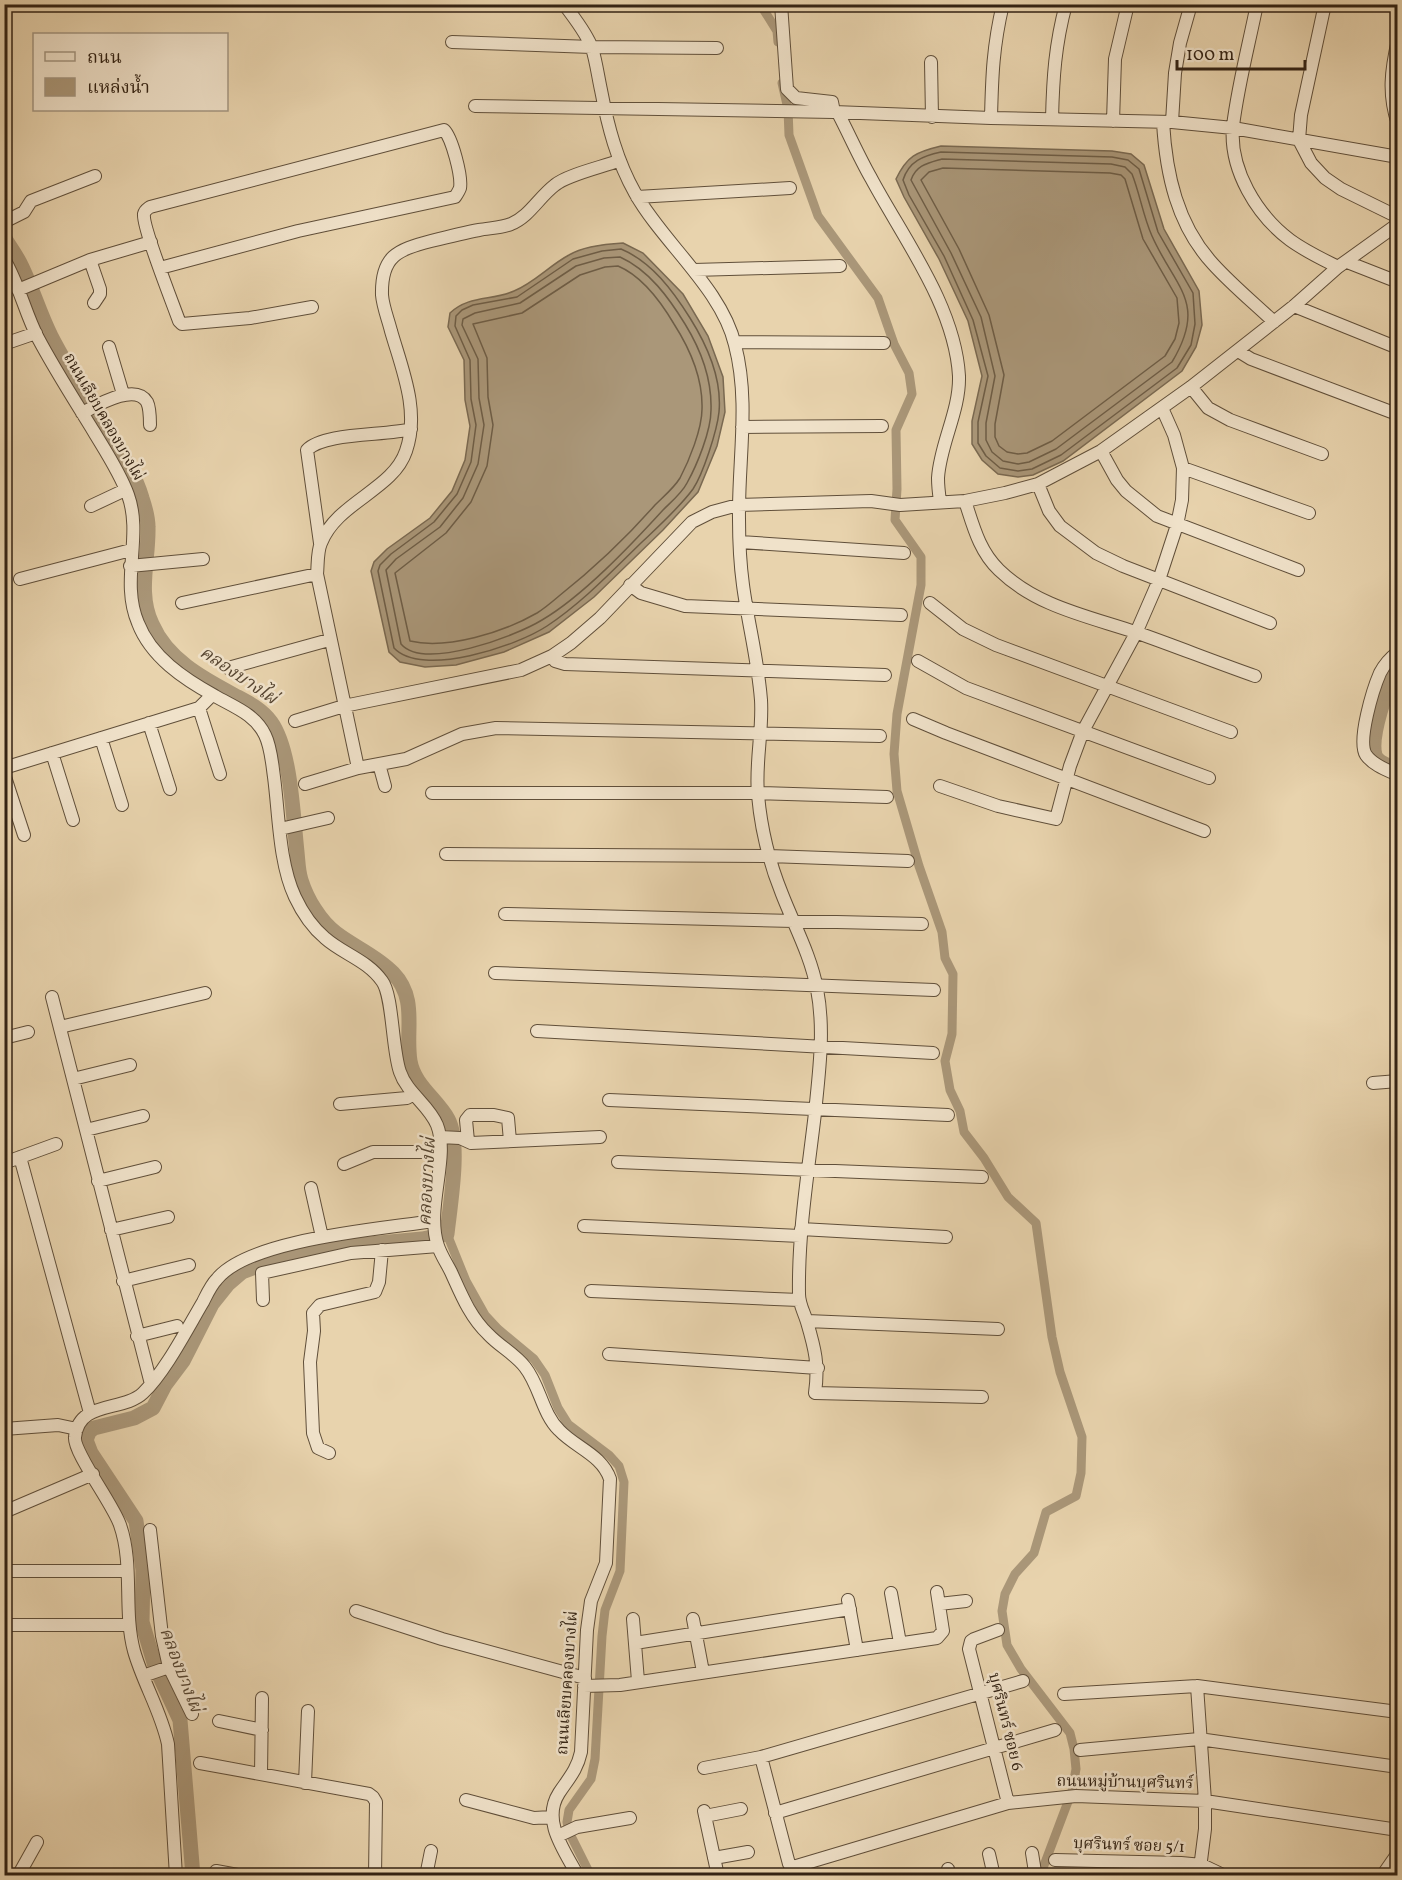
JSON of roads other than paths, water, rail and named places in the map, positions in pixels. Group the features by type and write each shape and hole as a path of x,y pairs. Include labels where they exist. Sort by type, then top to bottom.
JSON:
{"street":[{"path":"564,4 592,47 604,109 618,160 637,196 694,270 726,319 735,342 743,387 738,479 743,585 758,670 761,704 758,793 764,838 769,856 808,955 817,985 822,1019 815,1109 801,1232 799,1300 807,1321 818,1368 815,1393 982,1397"},
{"path":"781,4 787,89 796,98 832,102 870,177 931,282 946,320 957,360 959,379 938,478 940,501"},
{"path":"991,118 992,61 1003,4"},
{"path":"1052,119 1053,67 1066,4"},
{"path":"1113,121 1115,59 1128,4"},
{"path":"1191,4 1180,43 1167,122 1167,170 1177,205 1192,237 1212,263 1274,322"},
{"path":"1257,4 1233,128 1237,159 1250,195 1268,218 1291,240 1343,265 1398,282"},
{"path":"1324,4 1301,115 1299,140 1311,163 1325,178 1341,189 1398,217"},
{"path":"1398,40 1392,64 1390,87 1392,105 1398,124"},
{"path":"452,42 592,47 717,48"},
{"path":"931,62 932,117"},
{"path":"475,106 1167,122 1233,128 1398,157"},
{"path":"160,268 298,231 455,197 460,187 458,168 449,135 444,130 150,207 145,211 144,217 151,242 160,268 179,321 182,324 250,318 312,307"},
{"path":"320,543 344,511 387,478 398,466 406,451 411,429 411,403 382,298 383,276 390,261 403,249 454,235 510,225 527,215 542,196 557,183 618,160"},
{"path":"7,221 24,212 31,201 95,176"},
{"path":"637,196 790,188"},
{"path":"296,721 344,706 521,670 552,656 600,618 692,522 712,512 738,505 871,501 900,506 940,501 965,501 1005,494 1038,484 1101,451 1162,408 1398,224"},
{"path":"21,288 90,260 151,242"},
{"name":"ถนนเลียบคลองบางไผ่","path":"4,259 21,288 36,333 84,412 126,490 134,522 131,550 137,566 131,597 137,622 148,642 173,668 188,680 247,714 259,724 267,739 282,828 286,877 297,901 326,939 368,965 386,985 396,1058 402,1077 437,1123 454,1138 440,1152 435,1234 473,1317 488,1335 523,1364 532,1377 545,1409 557,1429 600,1461 606,1468 610,1479 606,1563 591,1600 581,1752 578,1768 555,1800 552,1817"},
{"path":"90,260 100,289 100,294 94,303"},
{"path":"694,270 840,266"},
{"path":"1293,306 1398,348"},
{"path":"4,344 36,333"},
{"path":"735,342 884,343"},
{"path":"109,347 123,394"},
{"path":"1238,351 1251,359 1394,413"},
{"path":"1191,387 1208,408 1230,420 1322,454"},
{"path":"84,412 123,394 134,394 143,397 148,404 150,425"},
{"path":"940,786 998,806 1056,819 1066,779 1083,731 1136,633 1159,580 1177,525 1182,500 1183,468 1174,435 1162,408"},
{"path":"742,427 882,426"},
{"path":"358,768 329,640 317,574 320,543 307,450 317,443 336,439 411,429"},
{"path":"1101,451 1117,480 1126,491 1157,516 1298,570"},
{"path":"1183,468 1309,513"},
{"path":"1038,484 1049,511 1060,526 1096,554 1270,623"},
{"path":"91,506 126,490"},
{"path":"965,501 977,541 997,569 1024,590 1055,607 1136,633 1255,676"},
{"path":"740,542 904,553"},
{"path":"20,579 131,550"},
{"path":"137,566 203,559"},
{"path":"182,603 317,574"},
{"path":"630,585 641,593 685,606 901,615"},
{"path":"930,603 963,629 996,645 1231,732"},
{"path":"228,668 329,640"},
{"path":"1398,652 1386,662 1374,689 1363,748 1372,762 1398,776"},
{"path":"552,656 555,661 565,664 885,675"},
{"path":"918,661 966,688 1209,778"},
{"path":"4,768 199,708 212,694"},
{"path":"199,708 220,774"},
{"path":"913,719 1204,831"},
{"path":"149,723 170,789"},
{"path":"305,784 358,768 406,759 462,734 496,728 880,736"},
{"path":"100,738 122,805"},
{"path":"52,753 73,820"},
{"path":"380,764 385,786"},
{"path":"4,774 24,835"},
{"path":"432,793 758,793 887,797"},
{"path":"282,828 328,818"},
{"path":"446,854 769,856 908,861"},
{"path":"505,914 922,924"},
{"path":"495,973 934,990"},
{"path":"60,1027 205,993"},
{"path":"52,997 150,1384"},
{"path":"4,1024 6,1037 28,1032"},
{"path":"537,1031 933,1053"},
{"path":"73,1079 130,1065"},
{"path":"1372,1083 1398,1082"},
{"path":"339,1104 407,1098 414,1094"},
{"path":"609,1100 948,1115"},
{"path":"510,1142 508,1118 494,1115 470,1115 454,1138 471,1143 510,1142 600,1137"},
{"path":"86,1130 142,1116"},
{"path":"4,1163 56,1144"},
{"path":"344,1164 373,1152 440,1152"},
{"path":"20,1157 90,1413"},
{"path":"618,1162 981,1177"},
{"path":"98,1181 155,1167"},
{"path":"311,1188 322,1237"},
{"path":"111,1230 168,1217"},
{"path":"584,1226 946,1237"},
{"path":"176,1875 168,1744 164,1725 134,1652 129,1625 125,1542 114,1509 74,1439 80,1421 90,1413 106,1406 128,1401 142,1394 172,1354 217,1278 233,1264 286,1244 322,1237 435,1234"},
{"path":"263,1300 262,1274 351,1253 382,1251 435,1234"},
{"path":"329,1453 318,1448 313,1433 310,1362 314,1328 313,1313 320,1305 375,1292 379,1282 382,1251"},
{"path":"123,1281 189,1265"},
{"path":"591,1291 799,1300"},
{"path":"807,1321 998,1329"},
{"path":"137,1336 177,1326"},
{"path":"609,1354 818,1368"},
{"path":"4,1429 58,1425 77,1429"},
{"path":"4,1512 93,1474"},
{"path":"150,1530 167,1668 192,1714"},
{"path":"4,1571 126,1571"},
{"path":"891,1593 900,1644"},
{"path":"356,1611 587,1683 610,1685 937,1638 942,1634 938,1598 966,1601"},
{"path":"635,1643 695,1634 849,1604 857,1650"},
{"path":"633,1619 638,1681"},
{"path":"693,1619 703,1672"},
{"path":"4,1625 129,1625"},
{"name":"บุศรินทร์ ซอย 6","path":"998,1630 974,1639 969,1649 1008,1803"},
{"path":"145,1675 167,1668"},
{"path":"705,1768 761,1757 1023,1682"},
{"path":"1197,1686 1205,1801 1205,1829 1200,1870 1225,1875"},
{"path":"1064,1694 1197,1686 1398,1712"},
{"path":"261,1774 262,1698"},
{"path":"305,1783 308,1711"},
{"path":"219,1721 262,1730"},
{"path":"761,1757 775,1813 1055,1730"},
{"path":"1080,1750 1199,1739 1398,1767"},
{"path":"200,1762 369,1794 376,1802 375,1875"},
{"name":"ถนนหมู่บ้านบุศรินทร์","path":"775,1813 789,1864 795,1867 1008,1803 1077,1796 1205,1801 1398,1830"},
{"path":"466,1800 534,1818 552,1817 564,1833 578,1875"},
{"path":"718,1875 705,1813 741,1809"},
{"path":"564,1833 630,1818"},
{"path":"18,1875 37,1842"},
{"path":"426,1875 431,1851"},
{"path":"714,1858 748,1852"},
{"path":"1032,1853 1035,1872 1033,1875"},
{"path":"1382,1875 1398,1853"},
{"path":"989,1854 994,1875"},
{"name":"บุศรินทร์ ซอย 5/1","path":"1055,1860 1200,1870"},
{"path":"216,1871 243,1875"}],"water":[{"path":"941,146 1112,151 1131,154 1144,165 1164,229 1199,291 1202,325 1196,347 1182,371 1063,461 1033,475 1018,477 998,474 982,460 972,444 972,421 982,376 968,321 939,259 896,179 904,165 913,156"},
{"path":"623,243 643,253 683,294 708,336 723,377 725,412 717,446 698,492 663,530 594,597 549,632 504,652 456,665 425,667 400,662 389,652 371,571 374,562 387,549 430,518 452,491 465,460 470,426 465,400 464,360 448,327 450,313 465,303 506,294 521,288 562,259 581,249"}],"waterway":[{"path":"760,4 777,31 778,42"},
{"path":"782,83 788,109 789,135 818,216 878,298 894,344 909,373 912,394 896,430 895,520 921,557 921,585 897,714 894,754 897,791 919,866 942,932 945,958 953,974 952,1034 945,1061 950,1090 960,1111 964,1132 984,1158 1008,1197 1036,1223 1052,1337 1060,1372 1082,1437 1081,1473 1076,1496 1046,1512 1034,1553 1015,1574 1005,1594 1002,1611 1007,1645 1021,1669 1070,1733 1074,1749 1076,1769 1072,1791 1040,1876"},
{"name":"คลองบางไผ่","path":"4,237 22,267 57,348 126,461 139,489 148,524 144,588 152,624 176,657 210,682 254,706 271,722 278,734 287,766 299,870 307,895 319,916 330,928 380,962 401,983 408,1004 412,1070 448,1119 454,1143 454,1175 447,1234 422,1239 327,1248 288,1255 242,1272 228,1284 212,1304 183,1361 165,1385 153,1408 134,1418 94,1428 89,1432 86,1440 91,1453 136,1521 143,1570 142,1622 155,1666 180,1720 193,1876"},
{"path":"1394,769 1378,760 1374,747 1380,712 1398,672"},
{"path":"447,1234 466,1281 485,1315 534,1359 545,1375 558,1408 568,1424 609,1455 619,1466 624,1482 620,1571 605,1610 602,1636 595,1759 591,1779 569,1810 567,1822 569,1832 591,1876"}]}
